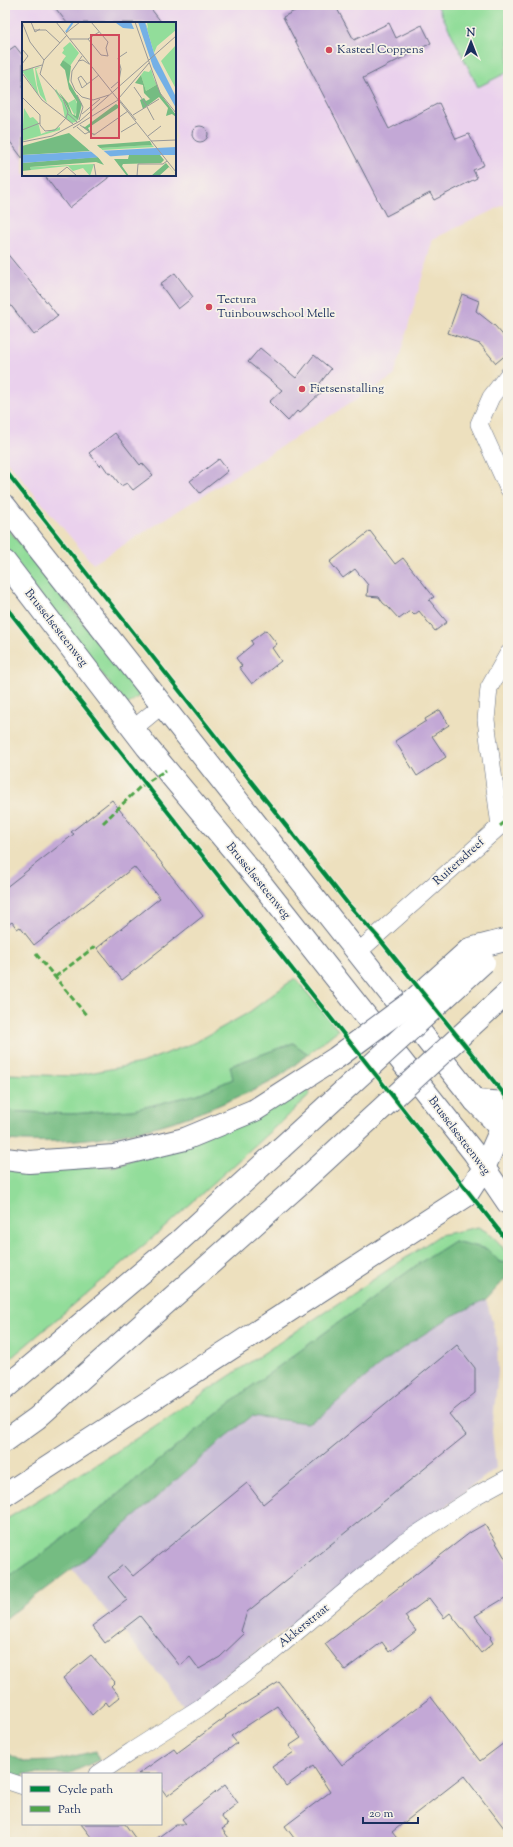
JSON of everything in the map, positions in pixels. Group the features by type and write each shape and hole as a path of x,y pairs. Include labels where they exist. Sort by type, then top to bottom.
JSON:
{"main road":[{"path":"5,506 474,1101 506,1124 484,1168 466,1196 5,1495"},
{"name":"Brusselsesteenweg","path":"5,562 133,729 270,895 484,1168 508,1203"},
{"path":"270,895 294,910 447,1100 508,1102"},
{"path":"5,1159 29,1162 114,1156 185,1139 255,1110 336,1058 477,955 507,939"},
{"path":"5,1388 177,1243 281,1148 477,955"},
{"path":"5,1441 37,1418 302,1182 508,992"}],"street":[{"path":"508,375 491,397 479,424 508,488"},
{"name":"Ruitersdreef","path":"357,953 500,826 486,720 489,688 508,654"},
{"path":"133,729 162,705"},
{"name":"Akkerstraat","path":"100,1773 220,1693 269,1655 403,1543 477,1495 508,1478"},
{"path":"5,1780 22,1786"}],"shaded area":[{"name":"Tectura Tuinbouwschool Melle","path":"5,5 508,5 508,203 433,239 394,376 93,564 5,459"},
{"path":"486,1300 497,1340 498,1372 492,1431 496,1468 185,1706 72,1569 93,1553 216,1445 252,1416 307,1423 320,1417 376,1368 407,1345 452,1316"}],"green space":[{"path":"437,5 508,5 508,72 478,87"},
{"path":"5,525 140,695 127,705 5,552"},
{"path":"295,978 338,1030 308,1054 293,1043 231,1066 233,1079 198,1094 133,1110 70,1114 5,1111 5,1074 74,1076 141,1063 196,1042 248,1013"},
{"path":"293,1043 308,1054 281,1075 249,1092 178,1120 122,1134 93,1138 64,1141 5,1140 5,1111 70,1114 133,1110 198,1094 233,1079 230,1066"},
{"path":"309,1087 309,1096 164,1228 5,1363 5,1169 116,1166"},
{"path":"478,1227 498,1242 505,1252 508,1263 500,1262 487,1249 454,1241 421,1262 244,1392 55,1545 5,1580 5,1520 113,1454 440,1235"},
{"path":"454,1241 487,1249 500,1262 508,1263 508,1273 504,1280 486,1300 452,1316 407,1345 376,1368 320,1417 307,1423 252,1416 216,1445 93,1553 5,1619 5,1580 55,1545 244,1392 421,1262"},
{"path":"96,1751 99,1760 70,1773 22,1773 22,1778 5,1772 5,1752 24,1762 53,1761"}],"building":[{"path":"53,5 148,5 161,22 66,22"},
{"path":"306,5 335,5 354,40 389,23 396,38 422,25 431,43 363,78 389,129 439,103 456,139 469,134 484,165 473,170 477,178 434,200 430,193 386,216 283,17"},
{"path":"15,46 22,55 22,158 5,135 5,53"},
{"path":"197,126 203,126 208,131 206,140 203,142 197,142 192,137 192,131"},
{"path":"45,176 111,176 69,208"},
{"path":"5,251 58,316 34,335 5,298"},
{"path":"175,273 193,297 178,309 160,284"},
{"path":"462,294 479,301 476,311 495,326 508,341 508,353 496,363 480,344 448,333"},
{"name":"Fietsenstalling","path":"260,348 296,378 314,355 331,369 317,387 323,391 299,413 297,411 288,421 269,402 282,390 248,362"},
{"path":"115,433 140,465 142,463 153,475 133,490 127,483 121,486 111,473 109,474 102,464 100,466 89,453"},
{"path":"219,459 228,471 200,493 190,481"},
{"path":"370,531 395,564 403,558 434,597 429,600 447,622 435,631 419,611 414,615 410,611 399,619 379,597 367,596 368,585 355,569 343,578 330,562"},
{"path":"266,630 277,644 272,648 281,661 252,684 239,667 242,666 236,658 253,644 251,641"},
{"path":"440,710 449,725 432,736 446,757 417,776 395,741"},
{"path":"112,800 203,916 122,980 97,948 160,898 134,867 34,945 20,927 17,929 12,922 5,927 5,888 74,834 71,832"},
{"path":"457,1345 475,1368 475,1393 449,1414 466,1435 247,1612 241,1631 244,1634 220,1657 199,1669 190,1657 180,1666 140,1616 105,1643 92,1626 127,1600 108,1577 123,1565 133,1576 247,1483 263,1504"},
{"path":"485,1524 508,1563 508,1596 475,1616 491,1637 490,1638 493,1643 481,1653 450,1613 444,1618 429,1598 405,1616 416,1631 389,1652 382,1642 345,1670 325,1644 471,1532"},
{"path":"91,1655 115,1682 111,1686 120,1697 109,1706 106,1702 92,1715 63,1678"},
{"path":"279,1682 342,1765 431,1697 480,1761 508,1740 508,1833 464,1776 392,1832 400,1842 297,1842 285,1826 330,1792 313,1766 286,1786 272,1767 294,1752 289,1746 301,1738 277,1706 231,1736 237,1743 167,1796 162,1789 162,1773 139,1773 174,1749 177,1753 226,1717 225,1716"},
{"path":"225,1785 238,1803 221,1816 228,1825 222,1829 232,1842 152,1842 176,1824 186,1824 182,1819"},
{"path":"82,1825 126,1825 138,1842 95,1842"}],"marked path":[{"path":"103,823 140,787 166,770"},
{"path":"500,826 508,819"},
{"path":"55,977 97,945"},
{"path":"36,954 87,1016"}],"cycle path":[{"path":"5,470 348,904 377,936 508,1099"},
{"path":"5,606 508,1242"}],"place":[{"name":"Kasteel Coppens","path":"329,50"},
{"name":"Tectura Tuinbouwschool Melle","path":"209,307"},
{"name":"Fietsenstalling","path":"302,389"}]}
